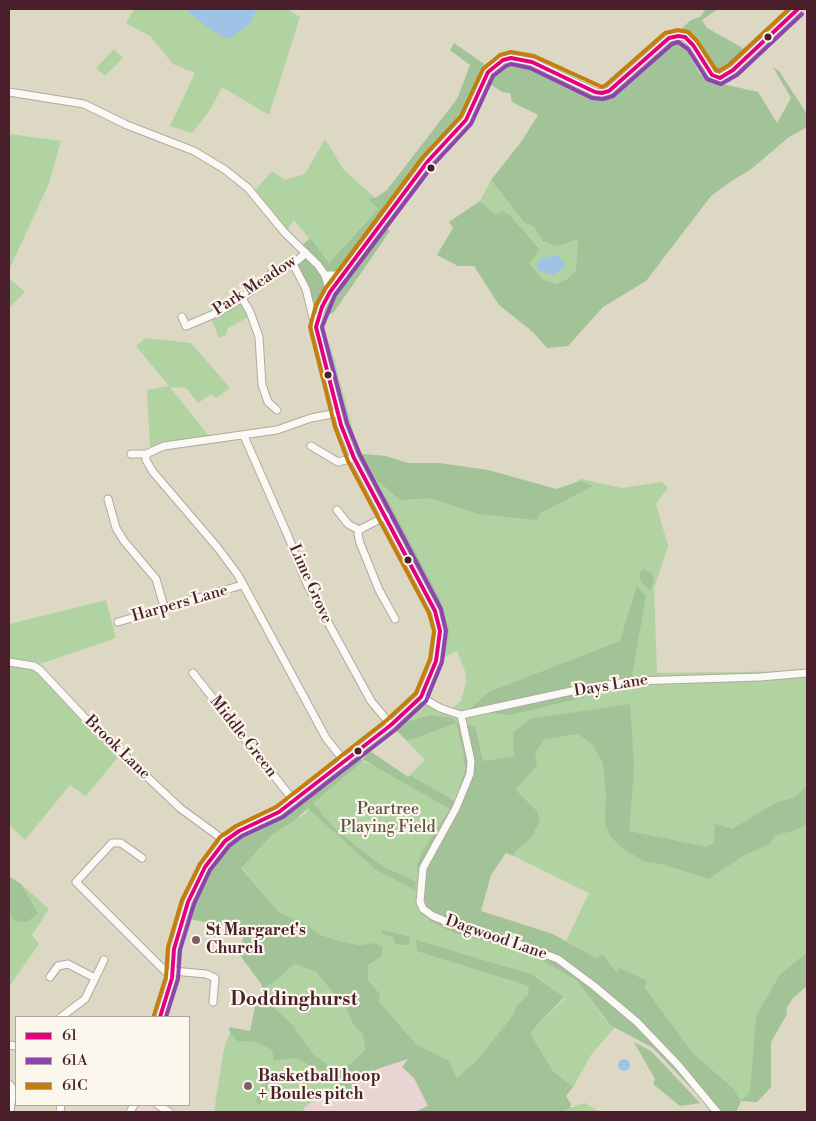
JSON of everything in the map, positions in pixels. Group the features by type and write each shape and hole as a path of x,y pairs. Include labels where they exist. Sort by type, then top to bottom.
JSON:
{"street":[{"path":"160,1016 172,975 174,949 188,902 205,867 225,841 239,831 263,822 294,801 391,725 421,697 436,661 440,644 438,620 432,604 354,458 338,413 317,338 316,322 330,292 428,161 466,120 488,72 503,60 511,58 532,62 595,92 602,93 609,91 669,38 678,36 685,37 712,75 720,78 733,70 798,9"},
{"path":"9,92 84,104 127,125 194,151 224,168 248,188 325,275 330,292"},
{"name":"Park Meadow","path":"182,316 186,326 219,312 242,298 275,271 293,264 306,253"},
{"path":"293,264 306,289 313,318 316,322"},
{"path":"325,275 344,275"},
{"path":"242,298 250,312 259,337 262,385 268,402 277,410"},
{"path":"132,454 146,454 164,446 277,430 312,418 338,413"},
{"name":"Lime Grove","path":"244,436 307,584 371,701 391,725"},
{"path":"311,446 338,462 354,458"},
{"path":"146,454 146,460 153,472 218,548 242,586 326,738 345,762"},
{"path":"108,498 120,534 129,549 156,580 164,610"},
{"path":"337,510 348,524 359,530"},
{"path":"359,530 386,516"},
{"path":"359,530 360,543 379,590 395,619"},
{"name":"Harpers Lane","path":"118,622 242,586"},
{"name":"Brook Lane","path":"9,662 34,666 40,670 84,717 180,808 225,841"},
{"name":"Middle Green","path":"193,673 294,801"},
{"name":"Days Lane","path":"421,697 440,708 461,715 501,708 580,689 634,681 760,678 807,673"},
{"name":"Dagwood Lane","path":"461,715 472,761 470,774 456,808 423,868 420,902 423,909 433,916 462,928 514,942 558,959 637,1022 678,1065 717,1112"},
{"path":"142,858 121,843 112,843 76,882 172,975 206,974 215,978 214,1002"},
{"path":"62,1016 85,999 104,960"},
{"path":"50,977 58,966 68,964 95,978"},
{"path":"10,1112 12,1087"}],"shaded area":[{"path":"409,1058 433,1105 419,1112 302,1112 305,1107 316,1099 348,1094 358,1082 377,1069"},
{"path":"134,1106 162,1106 173,1112 131,1112"}],"green space":[{"path":"134,9 287,9 300,17 269,115 222,87 210,110 192,133 170,126 195,73 173,64 150,36 126,23"},
{"path":"706,9 718,9 702,20 707,28 741,47 746,52 736,63 728,63 720,72 713,71 682,28 691,20 700,17"},
{"path":"671,39 681,41 700,74 718,83 758,92 777,123 791,98 773,67 779,71 807,114 807,127 789,137 750,170 711,196 646,281 603,307 568,346 547,348 533,332 499,305 474,266 458,266 437,255 453,228 449,222 480,201 496,215 502,211 510,215 540,249 530,264 542,279 555,284 567,279 576,270 578,239 557,246 543,241 534,227 524,222 491,180 521,142 538,115 512,102 510,93 502,92 487,82 511,63 530,66 582,90 585,89 606,96"},
{"path":"454,43 484,64 488,72 466,120 428,161 382,224 390,231 334,312 321,319 324,337 352,439 359,457 362,454 385,456 408,463 439,463 488,470 556,489 581,481 593,486 540,513 537,520 478,514 431,498 400,500 366,470 389,502 439,596 449,629 448,640 442,658 437,656 439,621 341,425 317,323 293,264 305,253 300,247 310,238 329,263 378,209 368,199 375,198 387,190 457,99 470,65 450,50","holes":["329,274 343,275 330,292"]},
{"path":"114,49 123,58 105,76 96,68"},
{"path":"9,134 61,141 49,183 9,270"},
{"path":"325,139 343,169 375,198 369,199 378,209 329,263 294,220 285,233 252,194 272,171 285,180 305,174"},
{"path":"491,180 524,222 534,227 544,241 578,238 576,270 567,279 555,284 542,279 530,264 540,248 510,215 496,216 480,201"},
{"path":"9,274 10,279 25,292 9,308"},
{"path":"242,298 252,315 228,328 226,335 219,338 210,316"},
{"name":"Peartree Playing Field","path":"321,319 334,358 355,438 362,454 385,456 408,463 435,463 488,470 556,489 564,488 581,479 622,488 662,482 668,488 656,504 668,546 654,588 657,673 807,671 807,986 786,1005 787,1014 771,1042 771,1087 757,1102 741,1101 734,1089 693,1053 645,988 647,982 618,967 617,974 566,941 589,893 514,856 515,852 531,838 540,821 537,811 515,789 499,785 456,723 463,752 465,772 450,809 421,853 417,866 457,934 522,951 538,958 577,981 609,1025 615,1027 591,1055 573,1087 553,1071 530,1033 565,998 534,975 528,995 517,1005 511,1018 476,1061 457,1078 448,1060 417,1045 379,1002 380,994 368,980 368,965 381,957 374,943 359,945 339,941 321,935 304,923 280,913 241,867 273,834 306,813 313,802 361,761 408,777 425,760 407,741 447,725 407,722 397,731 398,727 419,704 427,705 450,716 454,707 461,701 466,682 465,671 457,651 442,658 448,640 439,596 389,502 364,468 359,457 344,414"},
{"path":"146,338 191,343 230,388 216,398 211,394 198,403 186,388 170,387 211,439 152,450 150,446 147,390 169,386 136,346"},
{"path":"643,569 652,573 654,580 650,591 641,581 639,575"},
{"path":"637,586 646,596 631,680 609,683 585,697 510,715 469,710 489,692 620,641"},
{"path":"106,600 116,638 34,666 122,752 86,796 70,785 25,840 9,825 9,624"},
{"path":"630,704 634,766 629,831 707,847 714,843 715,824 732,829 777,802 794,798 807,786 807,824 793,831 776,835 769,844 743,856 708,879 662,864 643,861 621,847 611,837 605,824 606,794 603,763 593,745 578,734 544,739 535,753 537,766 515,789 537,811 540,821 531,838 515,852 514,856 506,853 491,875 481,911 553,934 595,958 603,955 617,973 618,967 647,981 645,988 693,1053 734,1089 741,1101 736,1112 714,1112 653,1048 610,1025 577,981 538,958 522,951 457,934 430,921 423,902 417,866 421,853 450,809 364,760 313,803 332,826 357,847 382,866 416,882 415,890 375,869 308,808 294,821 273,834 241,868 280,913 304,923 321,935 339,941 359,945 374,943 383,947 381,957 368,965 368,980 380,994 379,1002 417,1045 448,1060 457,1078 476,1061 511,1018 517,1005 528,995 529,986 417,951 416,940 533,975 564,997 530,1033 553,1071 573,1087 566,1096 571,1104 570,1108 561,1112 414,1112 428,1106 414,1078 402,1067 408,1059 377,1069 358,1082 348,1094 333,1076 294,1058 274,1061 272,1050 256,1042 237,1041 230,1033 229,1027 250,1031 255,1007 259,1005 262,985 239,954 245,931 239,928 183,918 205,867 225,841 290,809 356,757 362,760 370,751 408,777 410,775 454,801 465,771 463,752 456,723 475,726 483,761 514,757 513,732 530,719","holes":["294,964 316,972 347,1010 354,1026 363,1034 365,1049 355,1060 338,1072 313,1054 292,1024 268,1002 266,994 267,986 275,982"]},
{"path":"431,715 453,718 456,723 407,741 397,731 407,722"},
{"path":"9,876 21,884 38,913 27,922 15,921 9,915"},
{"path":"21,884 49,909 32,935 39,944 9,987 9,915 15,921 38,913"},
{"path":"383,930 410,937 408,945 395,944 394,938 381,933"},
{"path":"807,952 807,986 794,996 786,1009 787,1014 771,1042 771,1087 757,1102 741,1101 750,1093 756,1017 779,976"},
{"path":"294,964 316,972 347,1010 354,1026 363,1034 365,1049 355,1060 338,1072 313,1054 292,1024 268,1002 267,986 275,982"},
{"path":"230,1033 237,1041 256,1042 272,1050 275,1061 294,1058 333,1076 348,1094 316,1099 305,1107 302,1112 214,1112 224,1048"},
{"path":"634,1042 651,1051 700,1103 680,1106 653,1084 655,1079"},
{"path":"269,1070 273,1071 273,1075 260,1104 257,1104 256,1100"},
{"path":"585,1103 599,1112 561,1112 570,1108"}],"water":[{"path":"185,9 257,9 250,23 231,38 224,37 206,26"},
{"path":"557,255 566,264 560,271 553,275 538,270 537,262 540,259"},
{"path":"622,1059 626,1059 630,1065 626,1071 622,1071 618,1067 618,1063"}],"transit line":[{"name":"61C","path":"154,1015 166,977 168,947 182,900 200,864 220,837 236,826 276,807 387,720 416,693 430,659 434,631 429,613 348,461 335,427 310,327 316,305 325,289 423,157 461,116 483,69 500,55 511,52 534,56 602,87 665,33 678,30 688,32 697,41 716,70 719,71 729,65 789,9"},
{"name":"61","path":"160,1016 172,978 174,949 188,902 205,867 225,841 239,831 279,812 391,725 421,697 436,661 440,631 435,611 354,458 341,425 316,327 322,307 330,292 428,161 466,120 488,72 503,60 511,58 532,62 595,92 602,93 609,91 669,38 678,36 685,37 693,45 712,75 720,78 733,70 798,9"},
{"name":"61A","path":"166,1016 178,979 180,950 194,904 210,870 229,846 242,836 283,817 395,730 426,701 442,662 446,631 441,609 360,455 347,423 322,327 335,295 433,165 471,124 493,76 506,66 511,64 530,68 592,98 603,99 613,96 672,44 678,42 688,49 707,79 721,84 737,75 802,14"}],"place":[{"name":"St Margaret's Church","path":"196,940"},
{"name":"Basketball hoop + Boules pitch","path":"248,1086"}],"district":[{"name":"Doddinghurst","path":"294,1000"}]}
